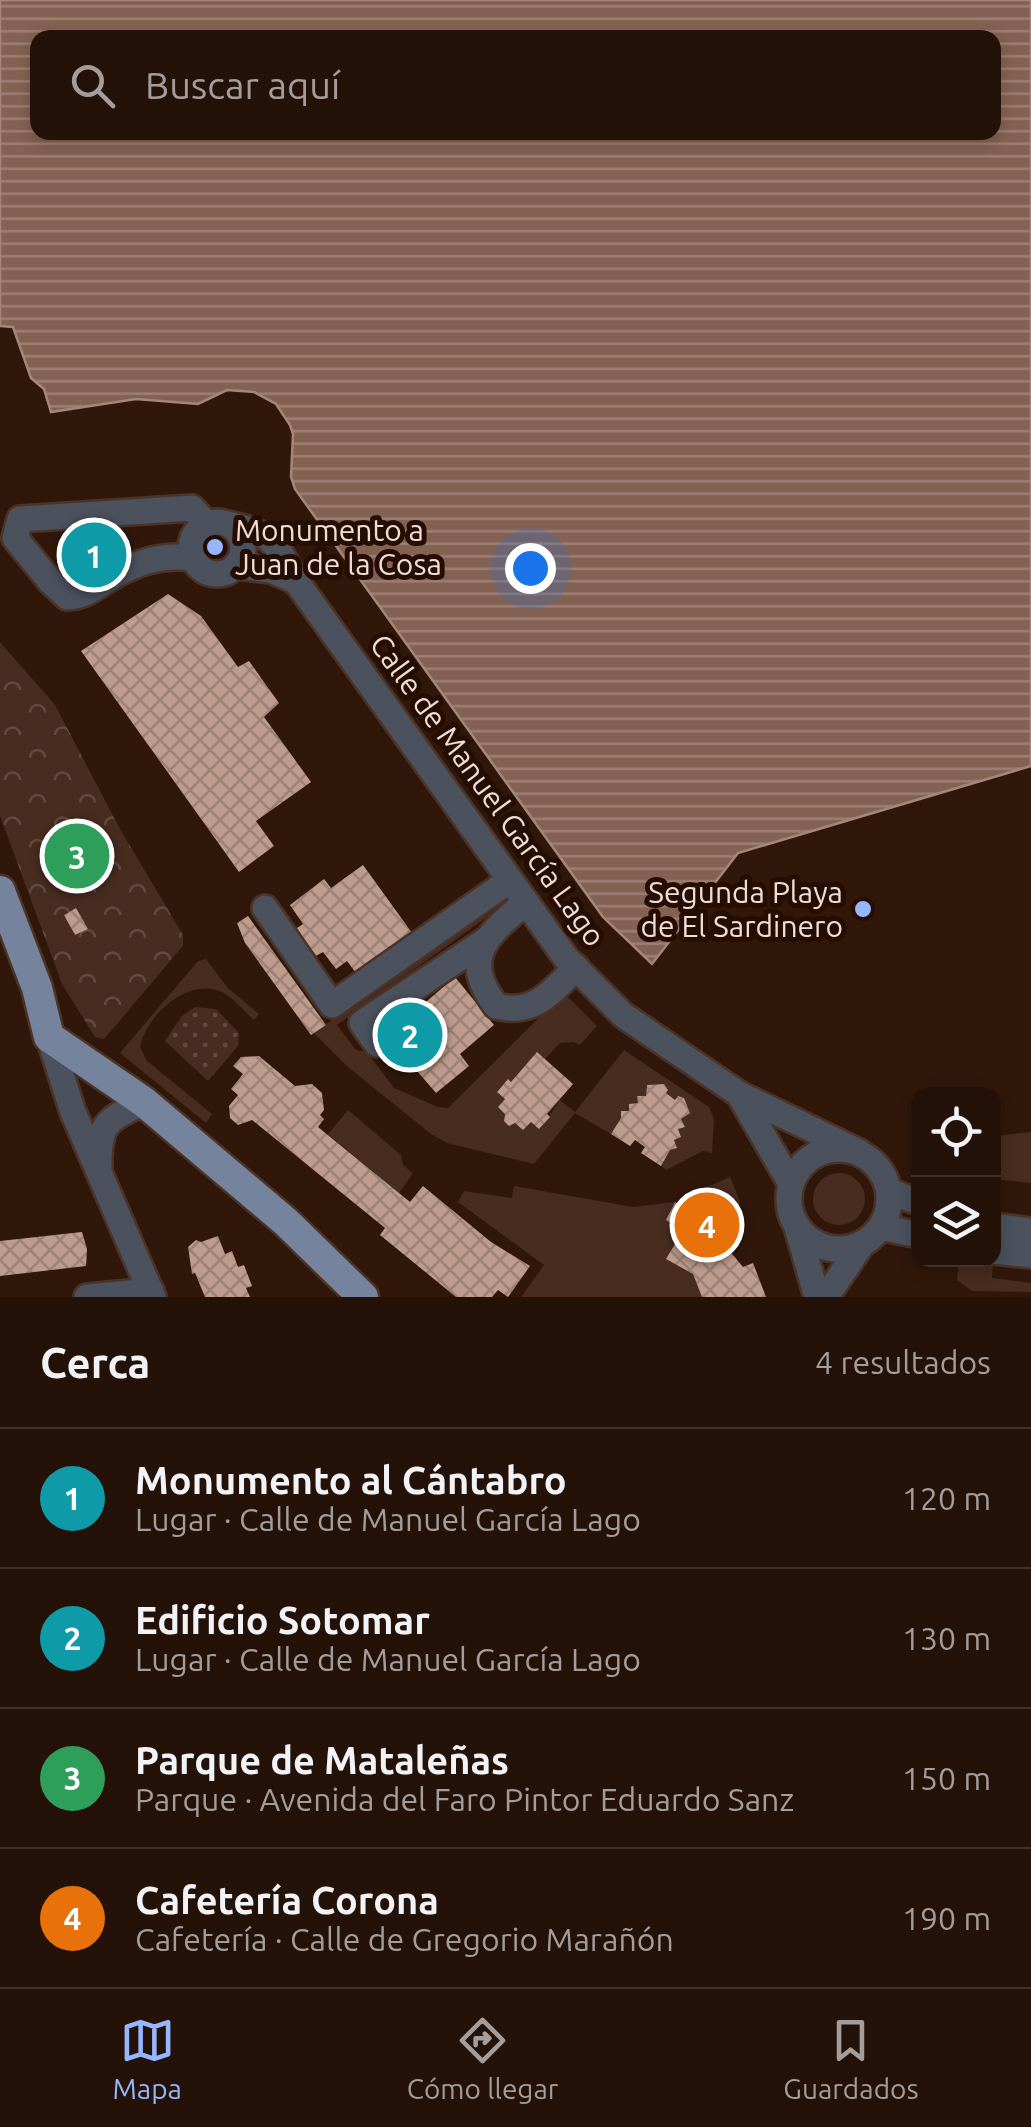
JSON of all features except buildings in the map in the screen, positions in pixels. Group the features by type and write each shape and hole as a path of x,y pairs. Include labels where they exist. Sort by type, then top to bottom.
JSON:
{"main road":[{"path":"0,891 37,988 50,1038 144,1102 286,1222 363,1297"}],"street":[{"name":"Calle de Manuel García Lago","path":"193,558 167,555 140,563 82,596 67,598 16,538 20,519 192,508 217,524 261,531 277,547 296,581 576,967 624,1014 740,1094 859,1152"},
{"path":"217,524 240,535 241,559 226,572 210,574 193,558 195,534 217,524"},
{"path":"236,566 271,570 296,581"},
{"path":"265,908 332,1005 510,880"},
{"path":"377,1044 362,1022 485,941 526,902"},
{"path":"485,941 478,973 496,1006 520,1009 537,1004 576,967"},
{"path":"50,1038 73,1112 152,1294 87,1297"},
{"path":"73,1112 88,1092 107,1079"},
{"name":"Calle de Manuel García Lago","path":"740,1094 791,1184"},
{"path":"99,1166 102,1128 107,1121 144,1102"},
{"path":"817,1297 789,1199 791,1184 798,1169 811,1157 842,1148 859,1152 884,1174 889,1191 887,1216 826,1297"},
{"path":"889,1191 911,1199"},
{"path":"798,1226 807,1237 834,1249 871,1235 911,1235"},
{"path":"1001,1227 1031,1231"},
{"path":"1001,1252 1031,1255"}],"green space":[{"path":"0,642 55,705 120,829 183,935 183,946 104,1039 95,1037 62,984 0,816"},
{"path":"493,905 497,910 337,1025 356,1050 367,1052 394,1088 448,1108 564,993 597,1026 580,1045 560,1043 545,1059 537,1053 511,1082 507,1080 497,1091 505,1099 498,1107 505,1114 504,1121 523,1130 531,1122 540,1129 560,1100 575,1112 624,1050 709,1107 714,1119 712,1153 703,1151 666,1170 661,1166 670,1150 677,1148 674,1140 681,1137 681,1119 690,1113 684,1098 678,1096 675,1100 663,1084 647,1085 646,1096 638,1096 638,1103 629,1104 629,1111 621,1111 611,1134 575,1113 534,1164 447,1143 348,1067 314,1033"},
{"path":"206,959 227,987 259,1014 254,1020 216,990 191,991 158,1013 140,1047 147,1061 212,1114 206,1123 120,1053 198,961"},
{"path":"195,1007 216,1009 239,1033 238,1046 208,1081 165,1041 182,1016"},
{"path":"348,1110 401,1155 403,1165 413,1173 399,1193 328,1134"},
{"path":"1031,1132 1031,1183 1001,1180 1001,1135"},
{"path":"839,1173 857,1181 865,1199 857,1217 839,1225 821,1217 813,1199 821,1181"},
{"path":"730,1177 740,1202 727,1224 682,1198"},
{"path":"514,1186 633,1207 675,1202 666,1220 683,1230 666,1259 693,1274 702,1297 521,1297 544,1265 458,1202 464,1191 512,1198"},
{"path":"958,1267 993,1267 992,1278 1031,1283 1031,1292 972,1291 957,1280"}],"shaded area":[{"path":"0,0 1031,0 1031,766 738,853 652,964 603,917 295,489 291,477 293,434 276,404 254,392 227,390 198,404 136,399 51,412 44,389 31,378 13,327 0,326"}],"place":[{"name":"Monumento a Juan de la Cosa","path":"215,547"},
{"name":"Monumento al Cántabro","path":"94,555"},
{"name":"Parque de Mataleñas","path":"77,856"},
{"name":"Segunda Playa de El Sardinero","path":"863,909"},
{"name":"Edificio Sotomar","path":"410,1035"},
{"name":"Cafetería Corona","path":"707,1225"}]}
